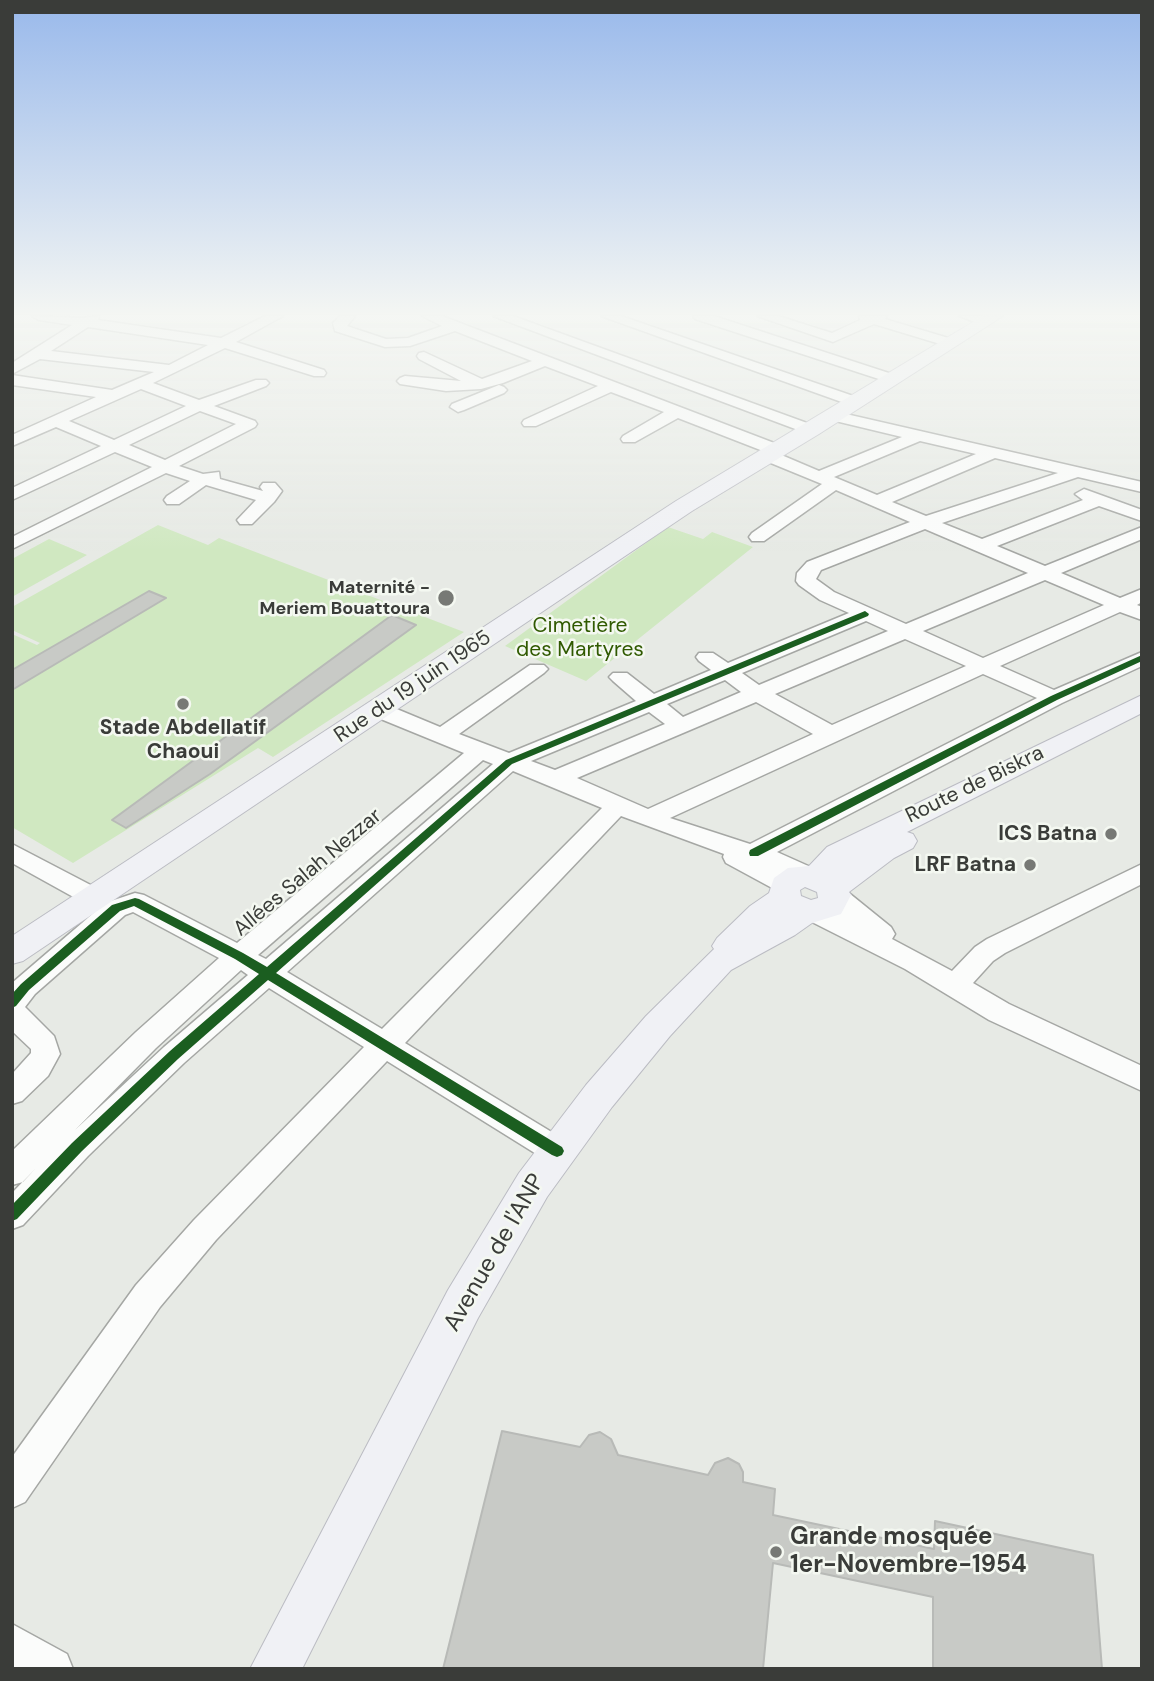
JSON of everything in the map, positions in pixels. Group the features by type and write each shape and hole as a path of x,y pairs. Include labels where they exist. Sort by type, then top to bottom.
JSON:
{"main road":[{"name":"Rue du 19 juin 1965","path":"12,952 674,512 868,394"},
{"name":"Route de Biskra","path":"810,893 838,854 1142,703"},
{"name":"Route de Biskra","path":"810,893 883,851 1142,719"},
{"name":"Avenue de l'ANP","path":"275,1669 463,1304 533,1185 557,1151 658,1026 719,961 784,927 810,893"}],"street":[{"path":"168,394 260,429 182,473"},
{"path":"12,495 198,406 230,394"},
{"path":"458,407 484,394"},
{"path":"530,423 593,394"},
{"path":"629,394 1142,614"},
{"path":"753,394 825,422 917,436 1142,487"},
{"path":"834,394 856,402"},
{"path":"12,441 112,395"},
{"path":"629,439 675,412"},
{"path":"54,421 202,480"},
{"path":"12,544 249,424"},
{"path":"758,537 827,480 917,436"},
{"path":"879,501 993,453"},
{"path":"1054,698 865,614 813,588 806,581 807,573 814,566 926,522 1077,472"},
{"path":"173,500 202,480 221,476 256,482 272,489 268,498 246,520"},
{"path":"1050,481 1142,516"},
{"path":"981,546 1098,500"},
{"path":"556,778 907,633 1142,532"},
{"path":"648,819 1142,595"},
{"path":"12,1215 87,1137 265,973 509,762 865,614"},
{"path":"706,657 758,694 831,734"},
{"path":"754,853 1054,698 1142,658"},
{"path":"443,735 537,669"},
{"path":"620,677 682,727"},
{"path":"379,710 556,778 648,819 710,842 783,862 810,893"},
{"name":"Allées Salah Nezzar","path":"12,1172 146,1040 239,956 480,751"},
{"path":"12,1489 148,1296 205,1230 617,806"},
{"path":"710,842 810,893 999,1013 1142,1079"},
{"path":"12,852 95,898"},
{"path":"956,985 991,943 1142,873"},
{"path":"12,1003 104,917 126,903 144,905 239,956 557,1151"},
{"path":"12,1010 44,1044 46,1054 38,1068 12,1092"},
{"path":"13,1647 52,1669"}],"green space":[{"name":"Stade Abdellatif Chaoui","path":"158,525 208,545 219,538 464,632 273,757 258,748 73,863 12,827 12,634 37,645 40,643 12,630 12,607"},
{"name":"Cimetière des Martyres","path":"668,527 703,539 712,532 753,547 586,681 505,646"},
{"path":"49,539 87,555 12,597 12,559"}],"building":[{"path":"149,591 166,598 12,690 12,670"},
{"path":"392,615 416,625 210,774 126,828 112,820"},
{"name":"Grande mosquée 1er-Novembre-1954","path":"502,1431 580,1447 589,1435 600,1432 611,1439 618,1455 708,1475 715,1463 728,1458 739,1464 743,1472 743,1482 775,1489 773,1515 934,1549 935,1521 1093,1555 1102,1669 933,1669 933,1597 773,1563 763,1669 443,1669"}],"cycle path":[{"path":"12,1215 77,1147 174,1055 509,762 865,614"},
{"path":"754,853 1054,698 1142,658"},
{"path":"12,1003 25,987 116,908 135,902 239,956 557,1151"}],"place":[{"name":"Maternité - Meriem Bouattoura","path":"446,598"},
{"name":"Stade Abdellatif Chaoui","path":"183,704"},
{"name":"ICS Batna","path":"1111,834"},
{"name":"LRF Batna","path":"1030,865"},
{"name":"Grande mosquée 1er-Novembre-1954","path":"776,1552"}]}
